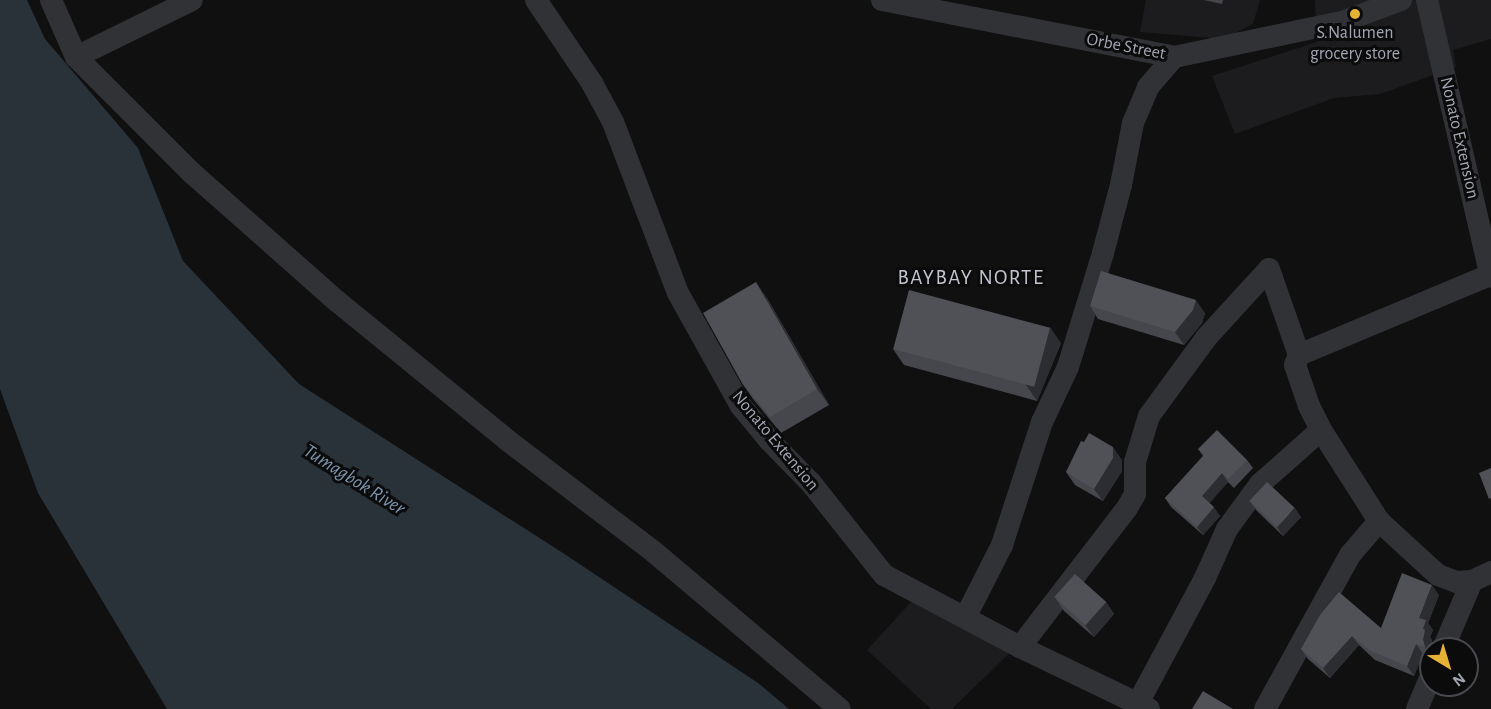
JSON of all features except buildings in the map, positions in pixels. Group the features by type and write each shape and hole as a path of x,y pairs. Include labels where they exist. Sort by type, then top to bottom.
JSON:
{"street":[{"path":"51,0 76,57 192,172 338,302 507,440 654,552 840,709"},
{"path":"76,57 192,0"},
{"name":"Nonato Extension","path":"536,0 592,83 613,122 678,293 741,406 770,441 811,483 884,575 966,616 1020,647 1144,706"},
{"name":"Orbe Street","path":"882,0 1174,57 1342,22 1388,3"},
{"name":"Nonato Extension","path":"1427,0 1491,276"},
{"path":"966,616 1002,545 1042,422 1068,368 1103,253 1121,185 1133,123 1148,87 1174,57"},
{"path":"1020,647 1127,508 1135,494 1135,462 1149,416 1206,338 1269,269 1299,355 1295,365 1309,406 1321,430 1379,521 1438,575 1456,582 1481,576"},
{"path":"1299,355 1491,276"},
{"path":"1144,706 1227,529 1260,484 1321,430"},
{"path":"1265,709 1350,555 1379,521"},
{"path":"1449,637 1481,576"}],"shaded area":[{"path":"1146,0 1260,0 1253,24 1224,39 1140,32"},
{"path":"1315,0 1491,0 1491,39 1453,50 1456,67 1380,94 1334,98 1235,134 1212,76 1317,42"},
{"path":"920,592 1023,640 952,709 931,709 867,650"}],"water":[{"name":"Tumagbok River","path":"0,0 27,0 45,39 138,148 183,261 299,384 566,555 758,683 789,709 167,709 38,493 0,389"}],"place":[{"name":"S.Nalumen grocery store","path":"1355,14"}],"district":[{"name":"BAYBAY NORTE","path":"971,278"}]}
